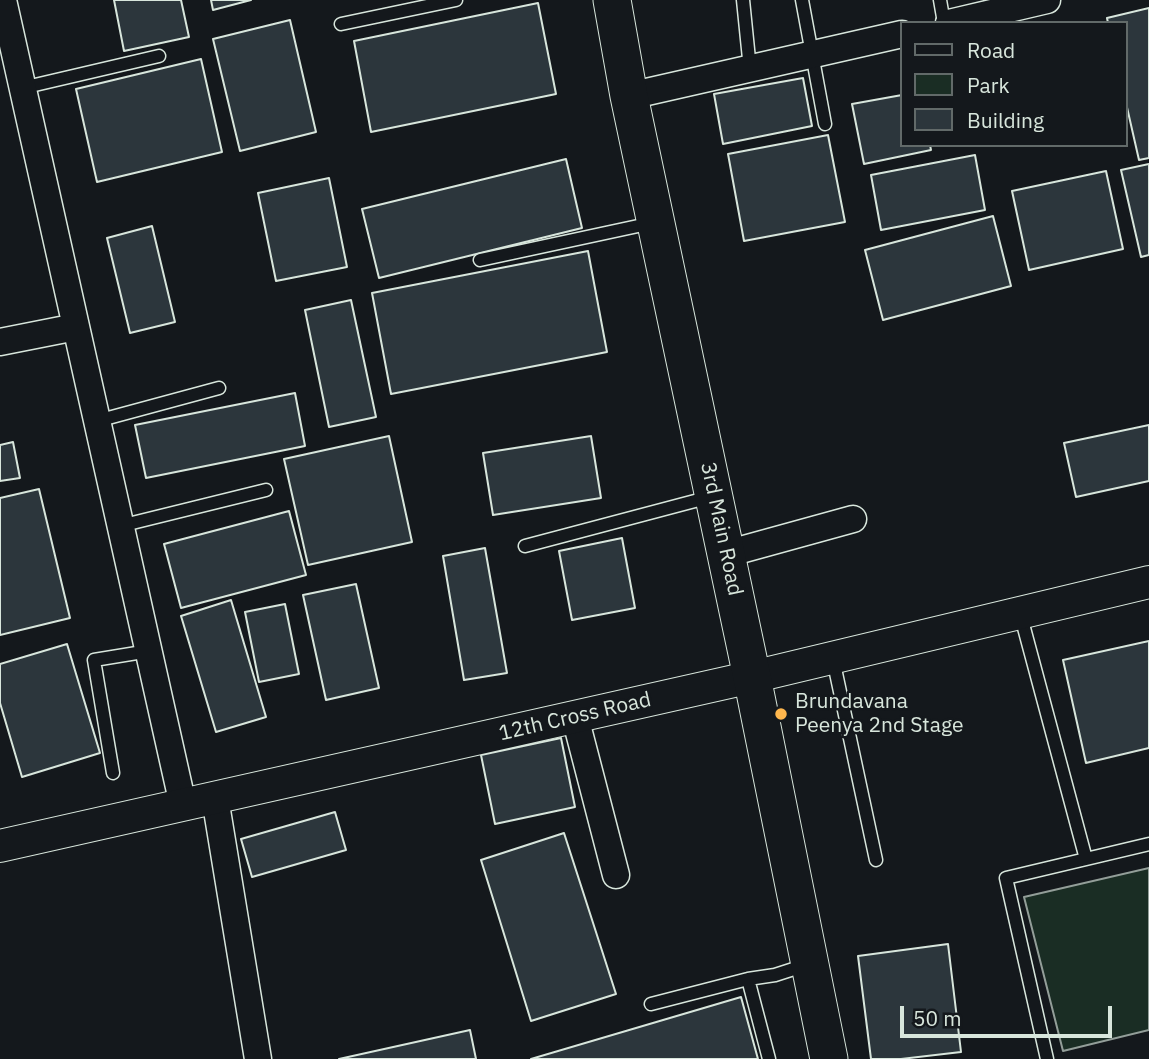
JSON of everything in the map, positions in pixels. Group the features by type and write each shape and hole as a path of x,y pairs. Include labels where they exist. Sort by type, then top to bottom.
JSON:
{"main road":[{"name":"3rd Main Road","path":"612,0 629,96 752,677 829,1059"}],"street":[{"path":"3,0 183,805"},
{"path":"956,21 1047,0"},
{"path":"629,96 900,34"},
{"path":"0,342 76,327"},
{"path":"726,554 853,519"},
{"name":"12th Cross Road","path":"0,846 752,677 1149,582"},
{"path":"575,717 616,875"},
{"path":"215,798 258,1059"}],"lane":[{"path":"341,24 456,0"},
{"path":"743,0 750,69"},
{"path":"803,0 825,124"},
{"path":"940,0 946,21"},
{"path":"22,88 159,56"},
{"path":"480,260 656,222"},
{"path":"97,421 219,388"},
{"path":"120,526 266,491"},
{"path":"525,545 714,496"},
{"path":"1020,613 1086,859"},
{"path":"113,773 94,660 149,651"},
{"path":"833,658 876,860"},
{"path":"1047,1059 1006,878 1149,844"},
{"path":"651,1004 748,979 775,975 810,964"},
{"path":"748,979 769,1059"}],"green space":[{"path":"1149,868 1149,1030 1063,1051 1024,897"}],"building":[{"path":"114,0 181,0 189,37 124,51"},
{"path":"211,0 251,0 213,10"},
{"path":"538,3 556,94 371,132 354,41"},
{"path":"1149,8 1149,158 1139,160 1128,112 1128,21 1108,21 1107,18"},
{"path":"290,20 316,132 240,151 213,39"},
{"path":"201,59 222,152 97,182 76,89"},
{"path":"803,78 812,126 723,144 714,94"},
{"path":"900,95 900,147 930,147 931,150 864,164 852,104"},
{"path":"828,135 845,222 744,241 728,154"},
{"path":"975,155 985,210 881,230 871,175"},
{"path":"566,159 582,228 379,278 362,209"},
{"path":"1149,164 1149,255 1141,257 1121,170"},
{"path":"1106,171 1123,249 1029,270 1012,191"},
{"path":"329,178 347,267 276,281 258,193"},
{"path":"993,216 1011,286 883,320 865,250"},
{"path":"152,226 175,322 130,333 107,238"},
{"path":"588,251 607,352 391,394 372,293"},
{"path":"351,300 376,417 329,427 305,310"},
{"path":"295,393 305,446 146,478 135,425"},
{"path":"1149,425 1149,481 1076,497 1064,443"},
{"path":"389,436 412,542 308,565 284,459"},
{"path":"591,436 601,498 493,515 483,453"},
{"path":"13,442 20,478 0,481 0,445"},
{"path":"39,489 70,618 0,635 0,498"},
{"path":"289,511 306,575 181,608 164,544"},
{"path":"622,538 635,608 572,620 559,551"},
{"path":"485,548 507,673 464,680 443,556"},
{"path":"356,584 379,688 326,700 303,595"},
{"path":"231,600 266,717 216,732 181,616"},
{"path":"285,604 299,674 259,682 245,612"},
{"path":"1149,641 1149,748 1086,763 1063,660"},
{"path":"67,644 100,753 22,777 0,703 0,664"},
{"path":"561,738 575,807 495,824 481,755"},
{"path":"335,812 346,850 252,877 241,839"},
{"path":"564,833 616,994 531,1021 481,860"},
{"path":"948,944 961,1052 901,1059 871,1059 858,956"},
{"path":"741,997 758,1059 531,1059"},
{"path":"470,1030 476,1059 339,1059"}],"place":[{"name":"Brundavana Peenya 2nd Stage","path":"781,714"}]}
